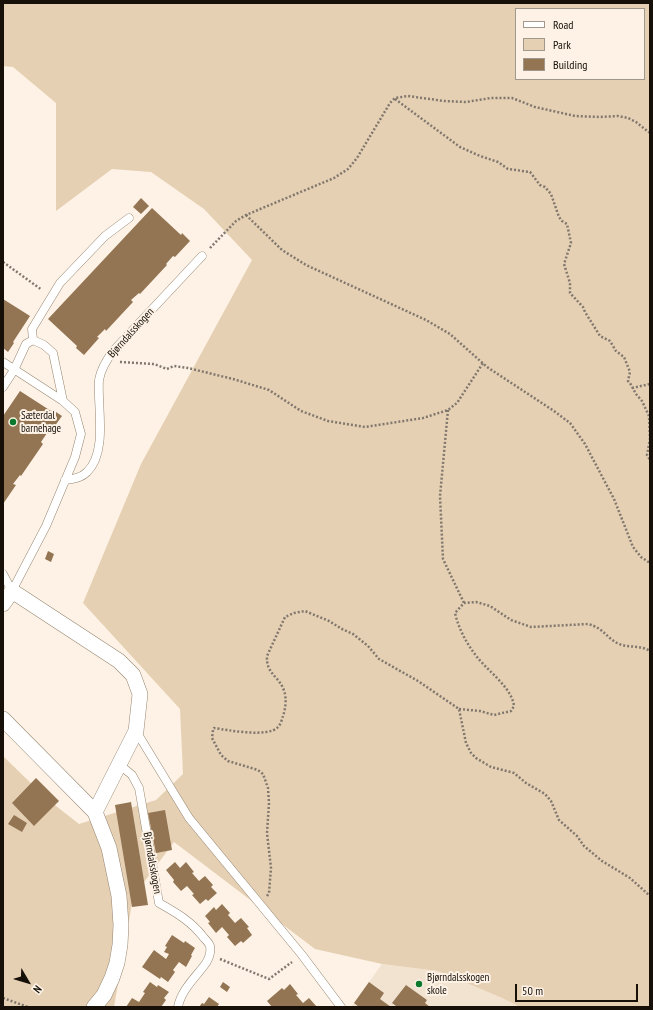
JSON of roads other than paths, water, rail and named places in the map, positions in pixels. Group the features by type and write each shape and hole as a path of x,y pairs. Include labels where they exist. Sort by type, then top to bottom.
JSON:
{"street":[{"path":"3,604 12,591 119,661 133,675 140,694 136,731 95,812"},
{"path":"3,719 95,812 109,848 119,896 121,925 120,945 117,963 103,1001 94,1007"}],"lane":[{"path":"33,340 32,329 60,283 100,241 129,218"},
{"name":"Bjørndalsskogen","path":"65,480 76,478 87,472 92,466 98,453 100,440 100,378 104,364 114,350 202,256"},
{"path":"3,387 14,370 26,344 33,340"},
{"path":"33,340 44,345 52,353 63,401"},
{"path":"3,362 63,401 76,412 81,434 75,457 46,526 12,591"},
{"path":"3,574 12,591"},
{"path":"136,731 189,818 302,955 341,1007"},
{"name":"Bjørndalsskogen","path":"120,765 132,775 139,788 159,903 178,913 196,927 210,945 210,955 190,982 179,1002 178,1007"}],"place":[{"name":"Sæterdal barnehage","path":"13,422"},
{"name":"Bjørndalsskogen skole","path":"419,984"}]}
